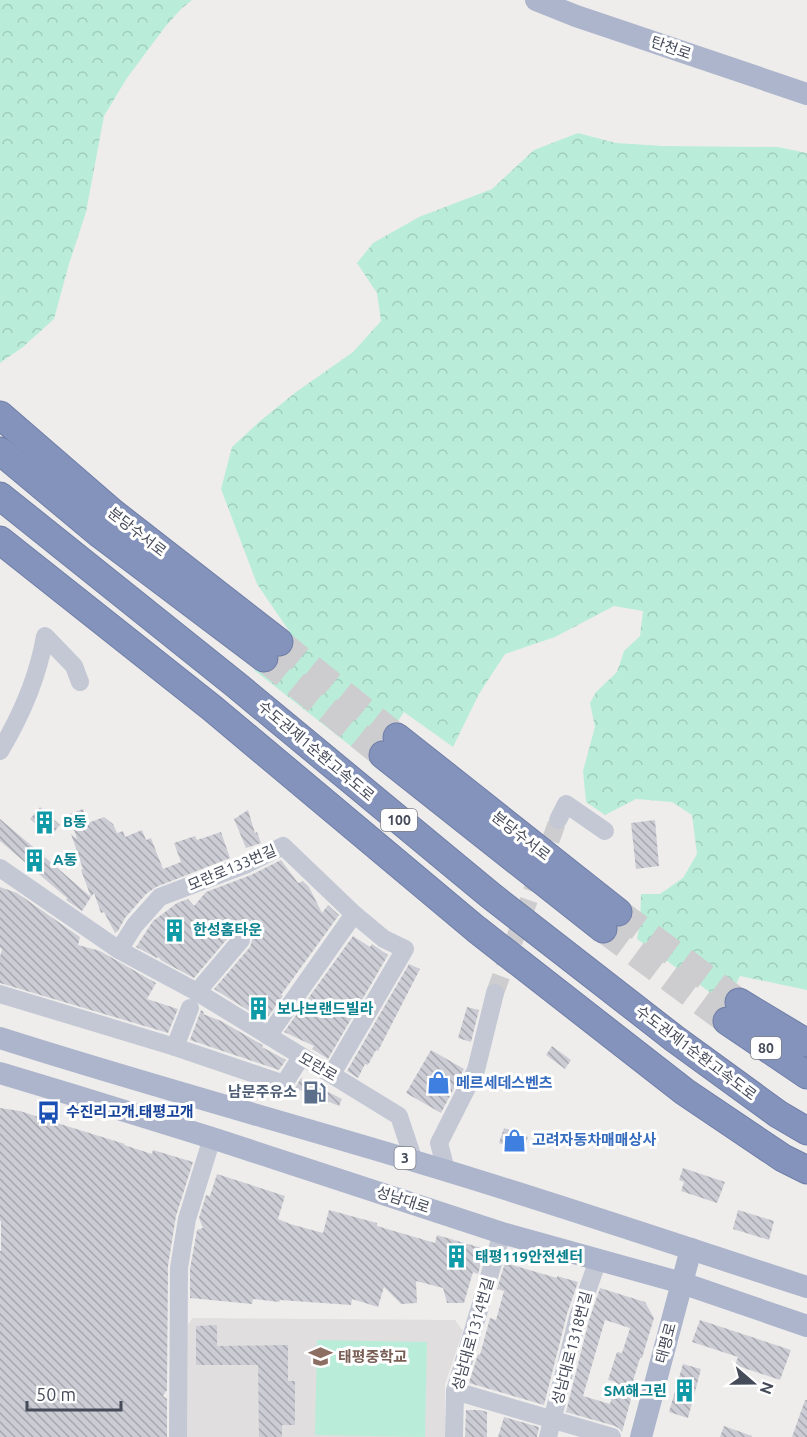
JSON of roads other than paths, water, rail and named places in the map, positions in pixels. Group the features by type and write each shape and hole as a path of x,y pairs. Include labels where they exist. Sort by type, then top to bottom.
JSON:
{"highway":[{"name":"분당수서로","path":"0,416 271,650 101,535 0,451"},
{"name":"수도권제1순환고속도로","path":"0,496 235,684 490,895 675,1039 778,1114 807,1131"},
{"name":"100","path":"0,540 212,708 476,929 685,1092 783,1158 807,1170"},
{"name":"분당수서로","path":"390,746 610,921"},
{"name":"80","path":"807,1043 733,1011 807,1074"}],"main road":[{"name":"탄천로","path":"537,0 576,16 807,94"},
{"name":"3","path":"0,1038 446,1170 807,1287"},
{"name":"성남대로","path":"0,1073 212,1138 502,1233 682,1283 807,1326"},
{"name":"태평로","path":"641,1437 692,1249"}],"street":[{"path":"0,752 27,700 45,636 74,666 80,682"},
{"path":"558,820 566,804 605,831"},
{"name":"모란로133번길","path":"120,950 135,925 160,897 247,864 283,846 354,914 384,939 405,949 332,1074"},
{"name":"모란로","path":"0,868 193,1000 268,1036 399,1116 414,1161"},
{"path":"268,1036 354,914"},
{"path":"175,1047 193,1000 241,940"},
{"path":"446,1170 439,1143 476,1070 495,993"},
{"path":"0,994 175,1047 284,1084 301,1057"},
{"path":"178,1437 179,1268 187,1219 212,1138"},
{"name":"성남대로1314번길","path":"454,1437 455,1391 502,1233"},
{"name":"성남대로1318번길","path":"550,1429 578,1317 597,1260"},
{"path":"455,1391 550,1429 612,1437"}],"tunnel":[{"path":"279,642 397,737"},
{"path":"264,658 383,755"},
{"path":"495,993 558,820"},
{"path":"618,912 739,1002"},
{"path":"603,929 727,1021"}],"place":[{"name":"B동","path":"45,822"},
{"name":"A동","path":"35,860"},
{"name":"한성홈타운","path":"175,930"},
{"name":"보나브랜드빌라","path":"259,1009"},
{"name":"메르세데스벤츠","path":"438,1083"},
{"name":"남문주유소","path":"315,1092"},
{"name":"수진리고개.태평고개","path":"48,1112"},
{"name":"고려자동차매매상사","path":"514,1140"},
{"name":"태평119안전센터","path":"457,1257"},
{"name":"태평중학교","path":"320,1357"},
{"name":"SM해그린","path":"685,1391"}]}
